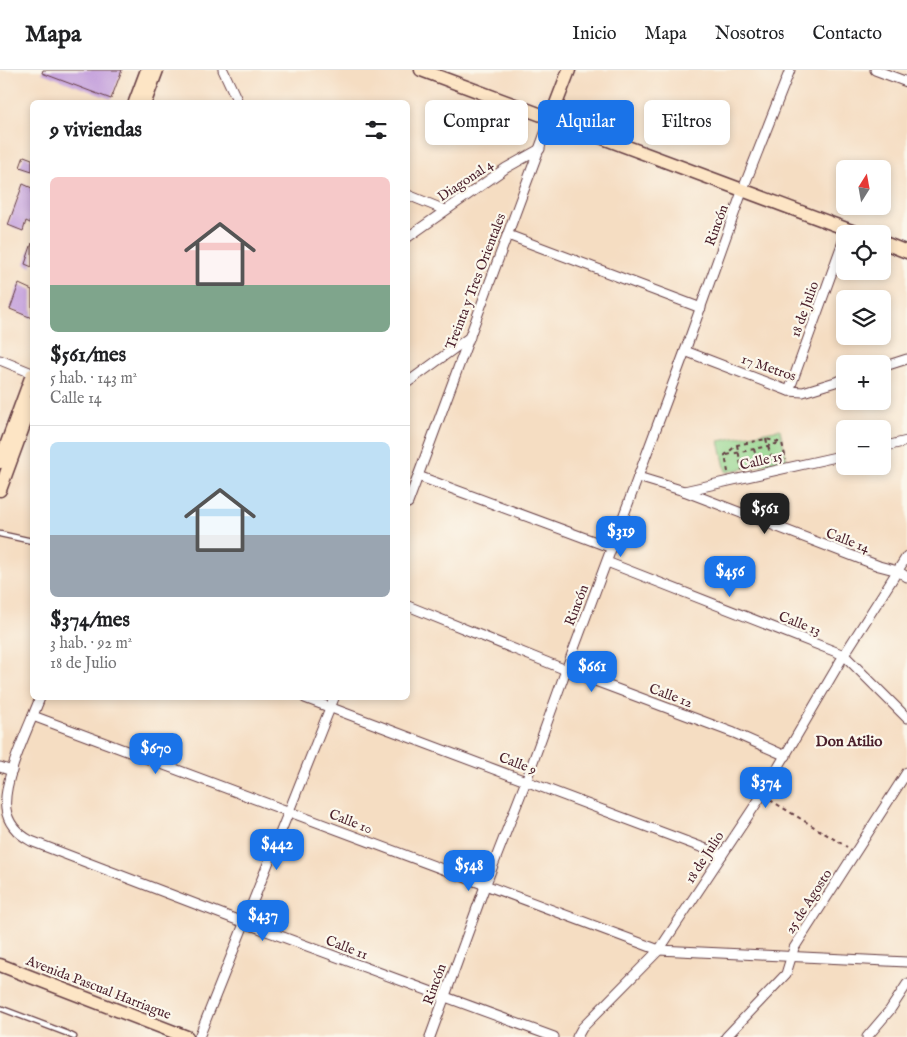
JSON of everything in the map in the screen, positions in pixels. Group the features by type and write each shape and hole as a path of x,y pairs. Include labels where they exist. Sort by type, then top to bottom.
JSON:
{"street":[{"path":"136,100 147,70"},
{"path":"146,100 157,70"},
{"path":"223,70 237,100"},
{"path":"421,70 538,112"},
{"name":"Treinta y Tres Orientales","path":"558,100 569,70"},
{"name":"Rincón","path":"430,1037 701,308 743,189 790,70"},
{"path":"875,70 907,82"},
{"name":"Treinta y Tres Orientales","path":"410,497 541,145"},
{"path":"626,145 743,189 836,227"},
{"name":"Diagonal 4","path":"410,236 506,168 540,149"},
{"path":"410,196 445,210"},
{"path":"508,235 701,308"},
{"path":"891,246 907,252"},
{"name":"18 de Julio","path":"789,391 836,269"},
{"path":"410,381 470,337"},
{"name":"17 Metros","path":"685,351 789,391 803,392 836,382"},
{"path":"891,364 907,359"},
{"path":"0,360 30,373"},
{"path":"0,462 30,380"},
{"path":"0,490 30,408"},
{"path":"891,445 907,441"},
{"name":"Calle 15","path":"684,491 836,457"},
{"path":"418,476 612,548"},
{"name":"Calle 14","path":"638,477 684,491 879,566 898,571 907,577"},
{"name":"18 de Julio","path":"577,1037 582,1028 660,950 762,795 844,656 907,556"},
{"name":"Calle 13","path":"606,562 844,656 907,718"},
{"name":"Calle 12","path":"410,607 566,670 734,733 786,756"},
{"path":"0,767 12,771 39,700"},
{"name":"Calle 9","path":"310,700 722,855"},
{"path":"199,1037 333,700"},
{"name":"Calle 10","path":"33,716 660,950 907,962"},
{"name":"Calle 11","path":"12,771 7,792 6,809 11,824 20,834 31,841 443,998 554,1037"},
{"name":"25 de Agosto","path":"726,1037 786,974 790,966 790,957 907,772"},
{"name":"Avenida Pascual Harriague","path":"0,965 187,1037"},
{"path":"867,1037 890,1010 907,984"}],"lane":[{"path":"0,534 30,541"},
{"path":"0,1008 74,1037"}],"path":[{"path":"766,439 775,471"},
{"path":"725,456 738,445 766,439 782,443"},
{"path":"725,456 782,443"},
{"path":"782,443 788,468"},
{"path":"738,445 744,478"},
{"path":"754,449 760,474"},
{"path":"725,456 729,481"},
{"path":"762,795 856,852"}],"green space":[{"path":"780,429 787,460 726,472 719,441"}],"building":[{"path":"43,70 122,70 111,99 42,73"},
{"path":"24,156 30,158 30,170 20,167"},
{"path":"23,184 30,187 30,223 26,221 23,231 8,225"},
{"path":"30,249 30,266 25,264"},
{"path":"19,284 30,289 30,317 10,309"}],"district":[{"name":"Don Atilio","path":"849,741"}]}
